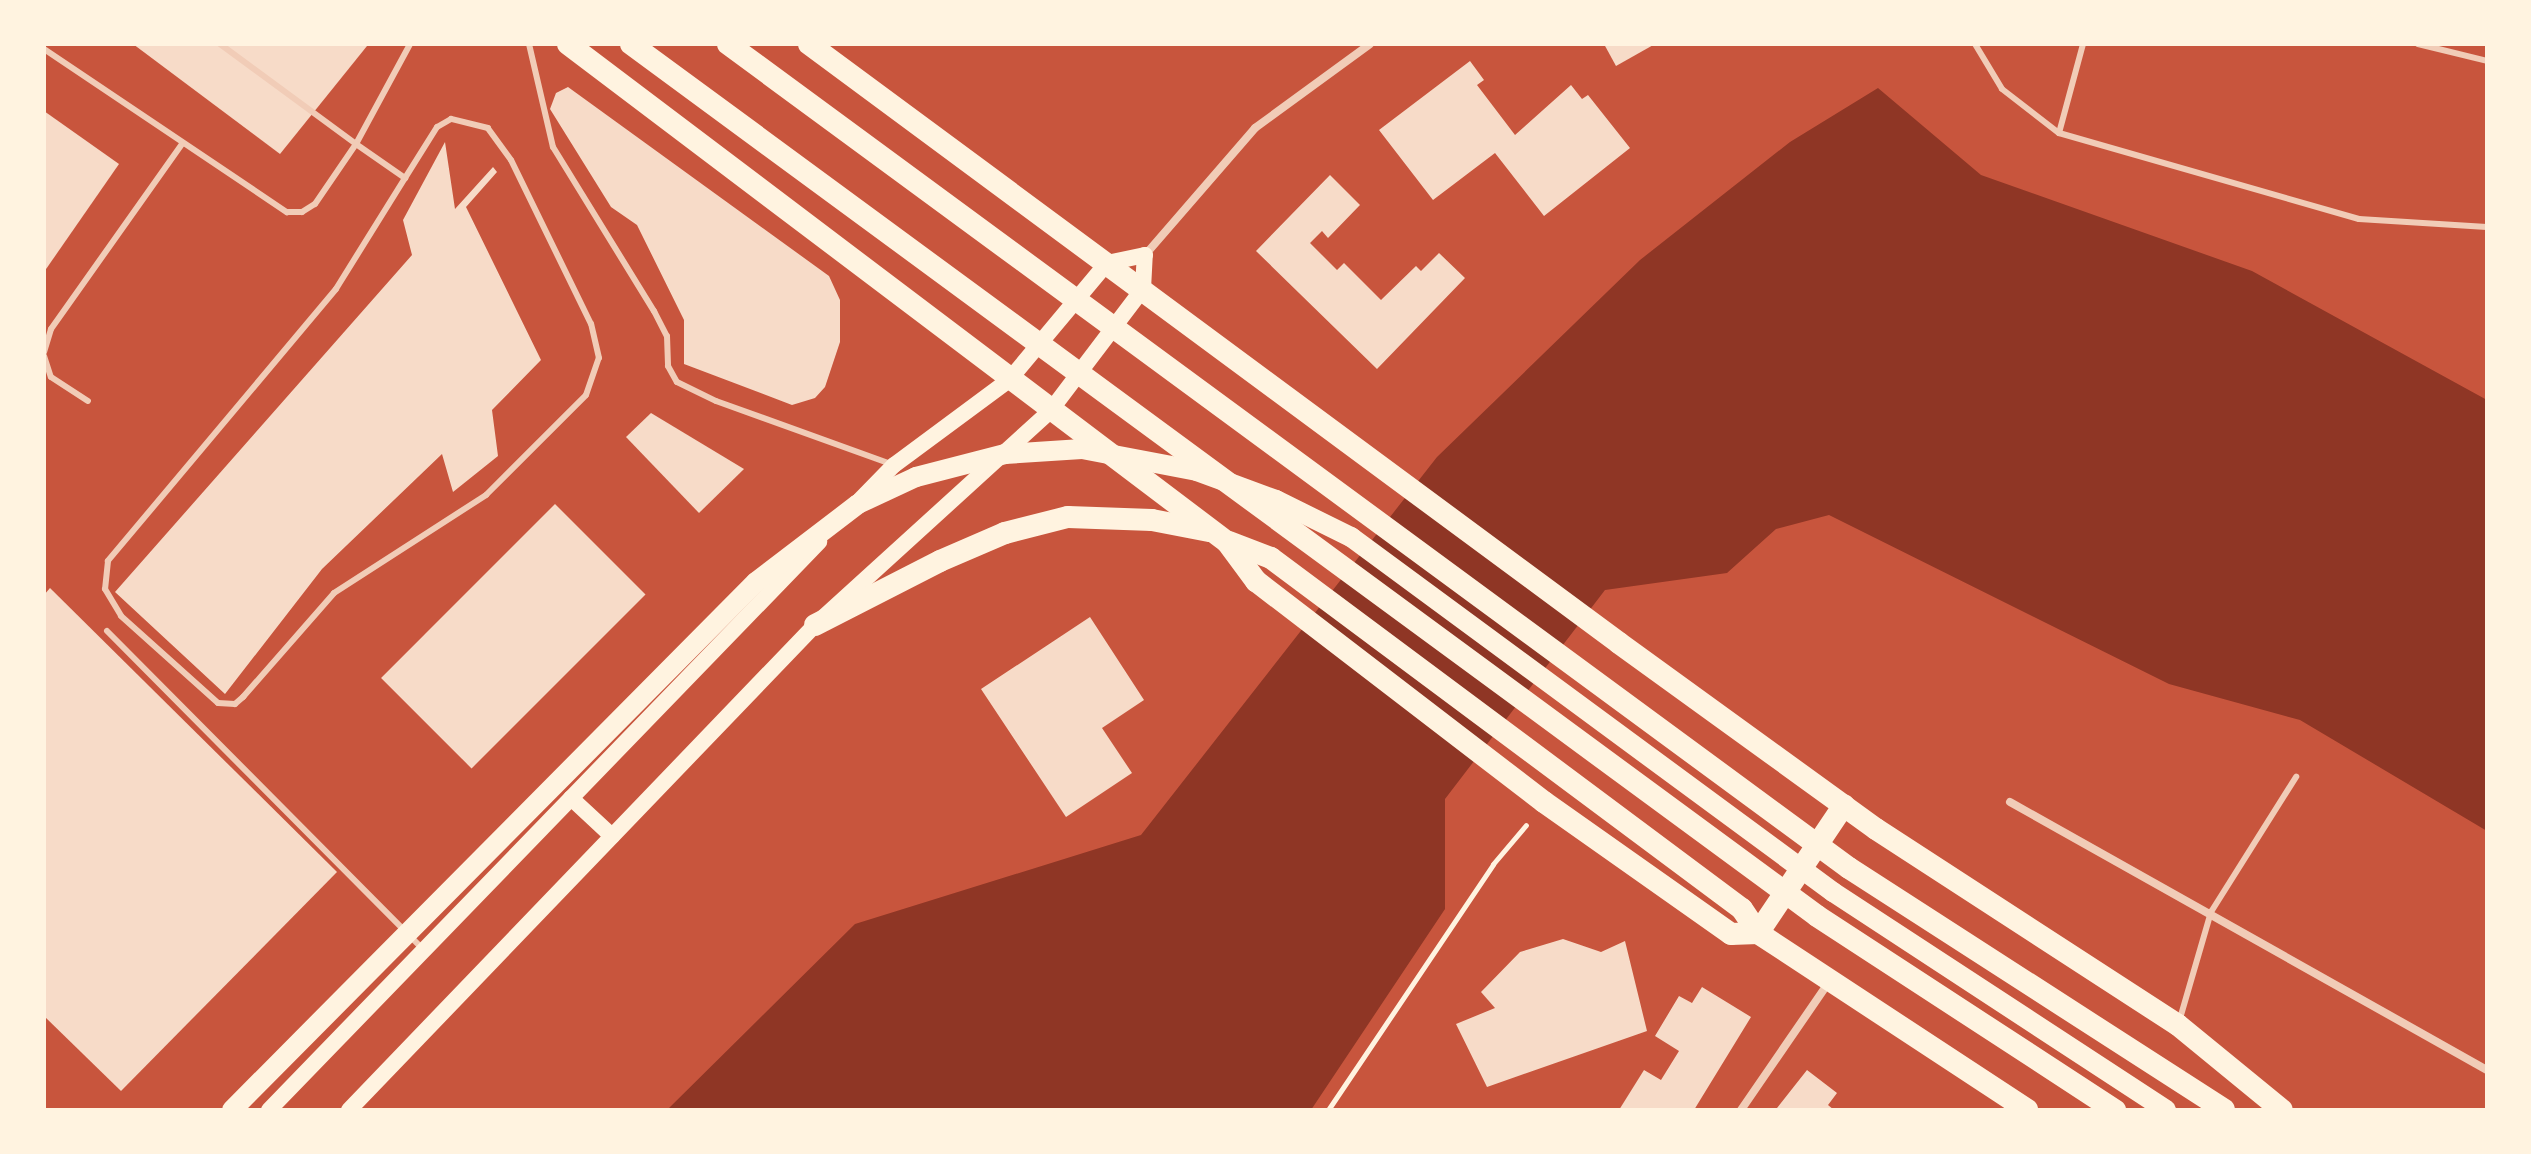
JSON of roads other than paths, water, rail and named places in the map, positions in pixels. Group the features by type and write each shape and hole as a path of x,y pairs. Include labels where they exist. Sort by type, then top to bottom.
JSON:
{"highway":[{"path":"568,44 1009,380 1221,537 1256,581 1544,802 1731,934 1758,933"},
{"path":"631,44 1817,916 2115,1110"},
{"path":"728,44 1849,868 2224,1110"},
{"path":"809,44 1619,643 1844,805 2178,1025 2282,1110"},
{"path":"815,625 966,550 1068,517 1152,520 1221,537 1271,558 1568,783 1742,909 1758,933 2027,1110"},
{"path":"1758,933 1844,805"}],"main road":[{"path":"269,1110 894,465 1009,380 1107,263 1145,255 1143,289 1051,410 815,625 349,1110"},
{"path":"232,1110 756,582 858,504 916,477 1005,454 1082,449 1197,471 1276,500 1351,537 1833,892 2166,1110"},
{"path":"571,798 612,836"}],"street":[{"path":"1145,255 1255,128 1370,44"},
{"path":"2010,802 2211,912 2487,1070"},
{"path":"1741,1110 1829,981"}],"lane":[{"path":"220,44 405,178"},
{"path":"44,49 287,212 315,204 356,144 410,44"},
{"path":"529,44 553,147 654,311 667,336 668,366 677,382 716,401 894,465"},
{"path":"1975,44 2002,89 2059,133 2359,219 2487,227"},
{"path":"2059,133 2083,44"},
{"path":"2418,44 2487,61"},
{"path":"451,119 488,128 511,160 584,310 599,358 586,395 486,495 334,593 243,697 235,704 218,703 121,616 105,589 108,561 336,289 405,178 437,127 451,119"},
{"path":"88,401 51,377 44,354 51,329 182,144"},
{"path":"107,631 424,950"},
{"path":"2178,1025 2211,912 2296,777"}]}
